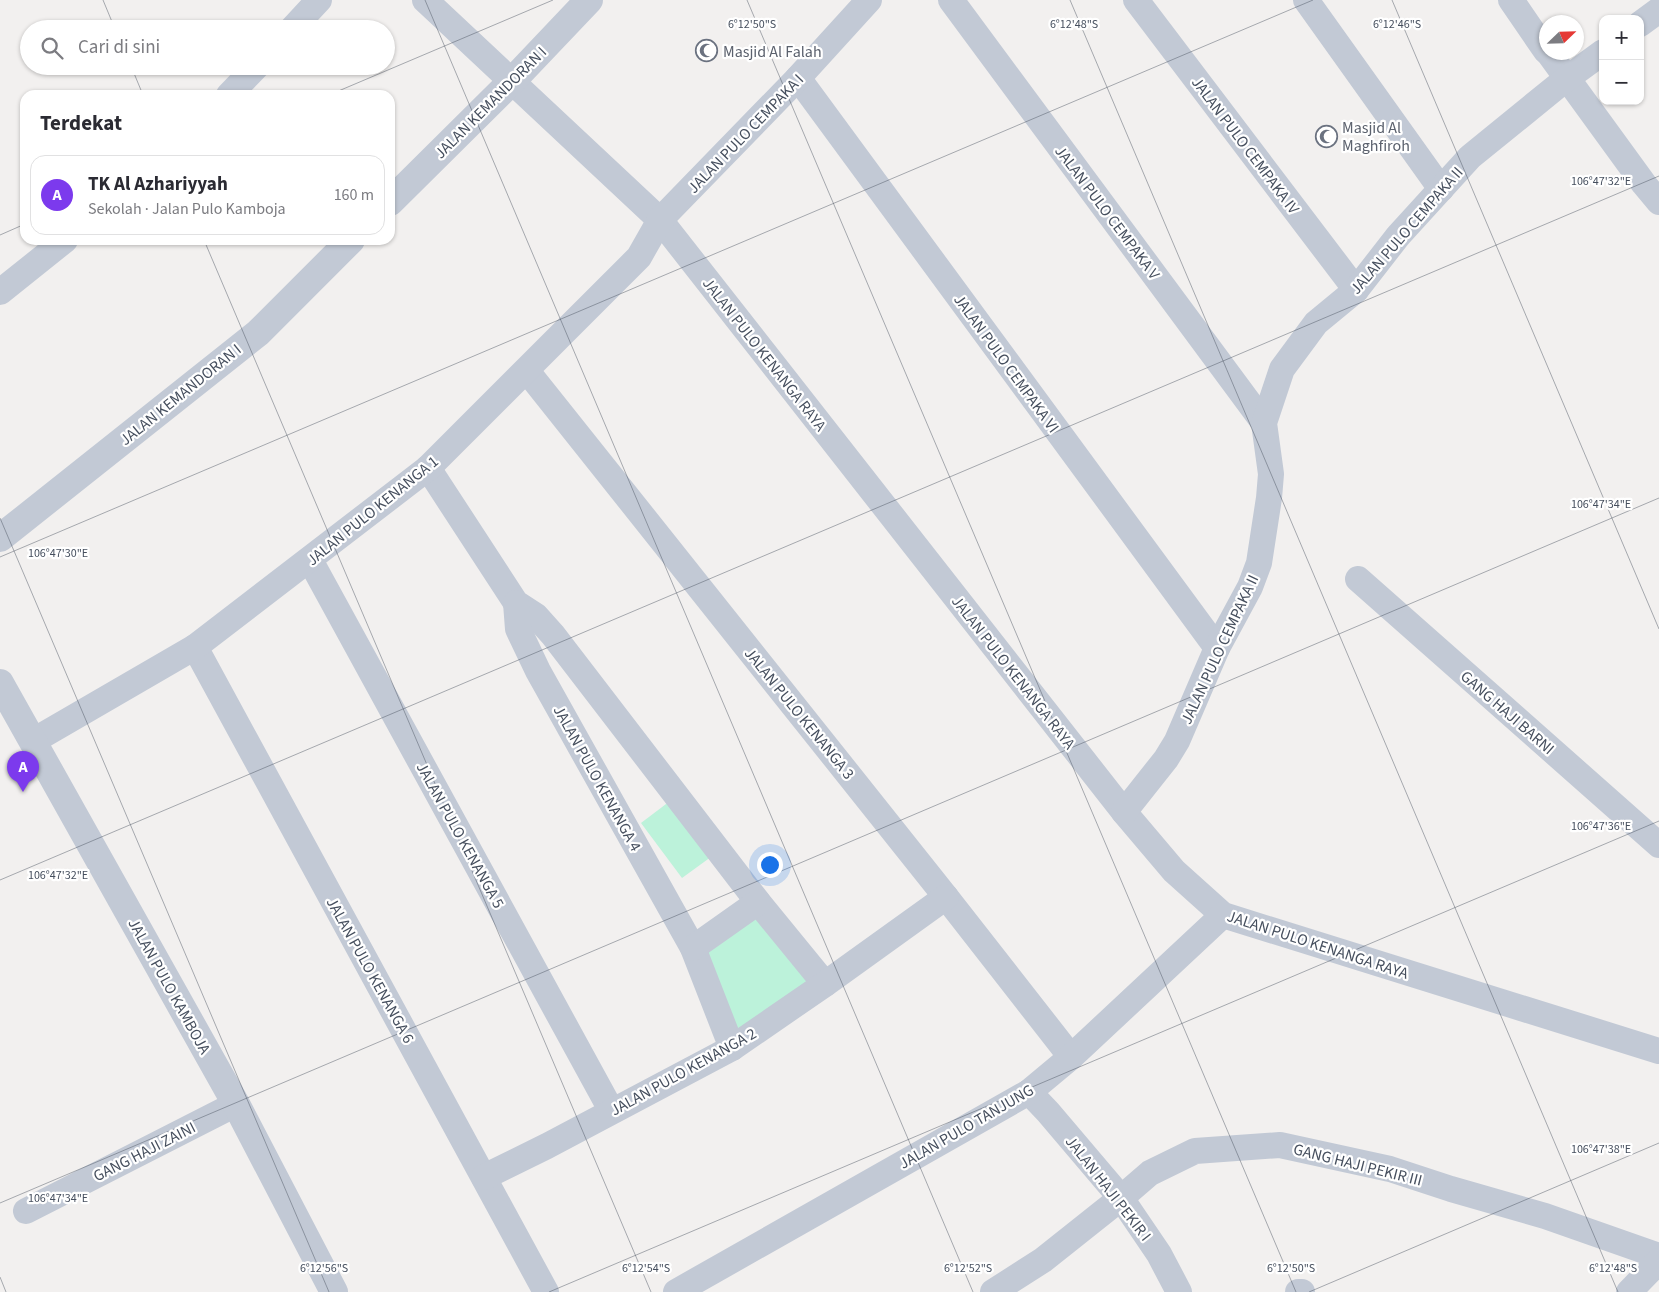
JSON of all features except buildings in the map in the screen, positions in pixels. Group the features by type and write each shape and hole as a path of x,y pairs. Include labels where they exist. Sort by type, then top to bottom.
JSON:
{"street":[{"path":"300,20 319,0"},
{"name":"JALAN PULO KENANGA RAYA","path":"425,0 660,220 1124,812 1174,871 1222,915 1659,1051"},
{"name":"JALAN KEMANDORAN I","path":"395,197 512,81 589,0"},
{"name":"JALAN PULO CEMPAKA I","path":"660,220 798,78 868,0"},
{"name":"JALAN PULO CEMPAKA V","path":"951,0 1264,423"},
{"name":"JALAN PULO CEMPAKA IV","path":"1136,0 1356,290"},
{"path":"1306,0 1441,189"},
{"path":"1511,0 1539,40"},
{"path":"1644,21 1659,10"},
{"name":"JALAN PULO CEMPAKA II","path":"1124,812 1166,759 1177,741 1217,648 1250,587 1259,563 1271,474 1264,423 1282,369 1316,324 1356,290 1398,236 1470,157 1566,79 1599,55"},
{"path":"1553,60 1659,202"},
{"path":"235,90 249,75"},
{"name":"JALAN PULO CEMPAKA VI","path":"798,78 1217,648"},
{"name":"JALAN PULO KENANGA 1","path":"33,742 195,647 428,468 639,257 660,220"},
{"path":"0,292 59,245"},
{"name":"JALAN KEMANDORAN I","path":"0,538 258,333 346,245"},
{"name":"JALAN PULO KENANGA 3","path":"527,370 1071,1057"},
{"name":"JALAN PULO KENANGA 4","path":"428,468 516,603 536,616 553,635 758,902 826,984"},
{"name":"JALAN PULO KENANGA 5","path":"310,560 611,1110"},
{"name":"GANG HAJI BARNI","path":"1358,579 1659,845"},
{"name":"JALAN PULO KENANGA 4","path":"516,603 518,629 538,671 693,948 732,1048"},
{"name":"JALAN PULO KENANGA 6","path":"195,647 546,1292"},
{"name":"JALAN PULO KAMBOJA","path":"0,683 236,1104 334,1292"},
{"name":"JALAN PULO KENANGA 2","path":"484,1177 547,1146 611,1110 732,1048 826,984 946,897"},
{"path":"693,948 758,902"},
{"name":"JALAN PULO TANJUNG","path":"676,1292 1029,1092 1071,1057 1222,915"},
{"name":"JALAN HAJI PEKIR I","path":"1029,1092 1121,1198 1159,1254 1179,1292"},
{"name":"GANG HAJI ZAINI","path":"26,1211 236,1104"},
{"name":"GANG HAJI PEKIR III","path":"1006,1289 1150,1173 1195,1151 1280,1145 1390,1169 1545,1216 1659,1256"},
{"path":"1630,1292 1659,1261"}],"green space":[{"path":"674,798 715,854 682,878 641,823"},
{"path":"755,911 814,989 735,1038 702,950"}],"place":[{"name":"Masjid Al Falah","path":"707,51"},
{"name":"Masjid Al Maghfiroh","path":"1326,136"},
{"name":"TK Al Azhariyyah","path":"23,792"}]}
